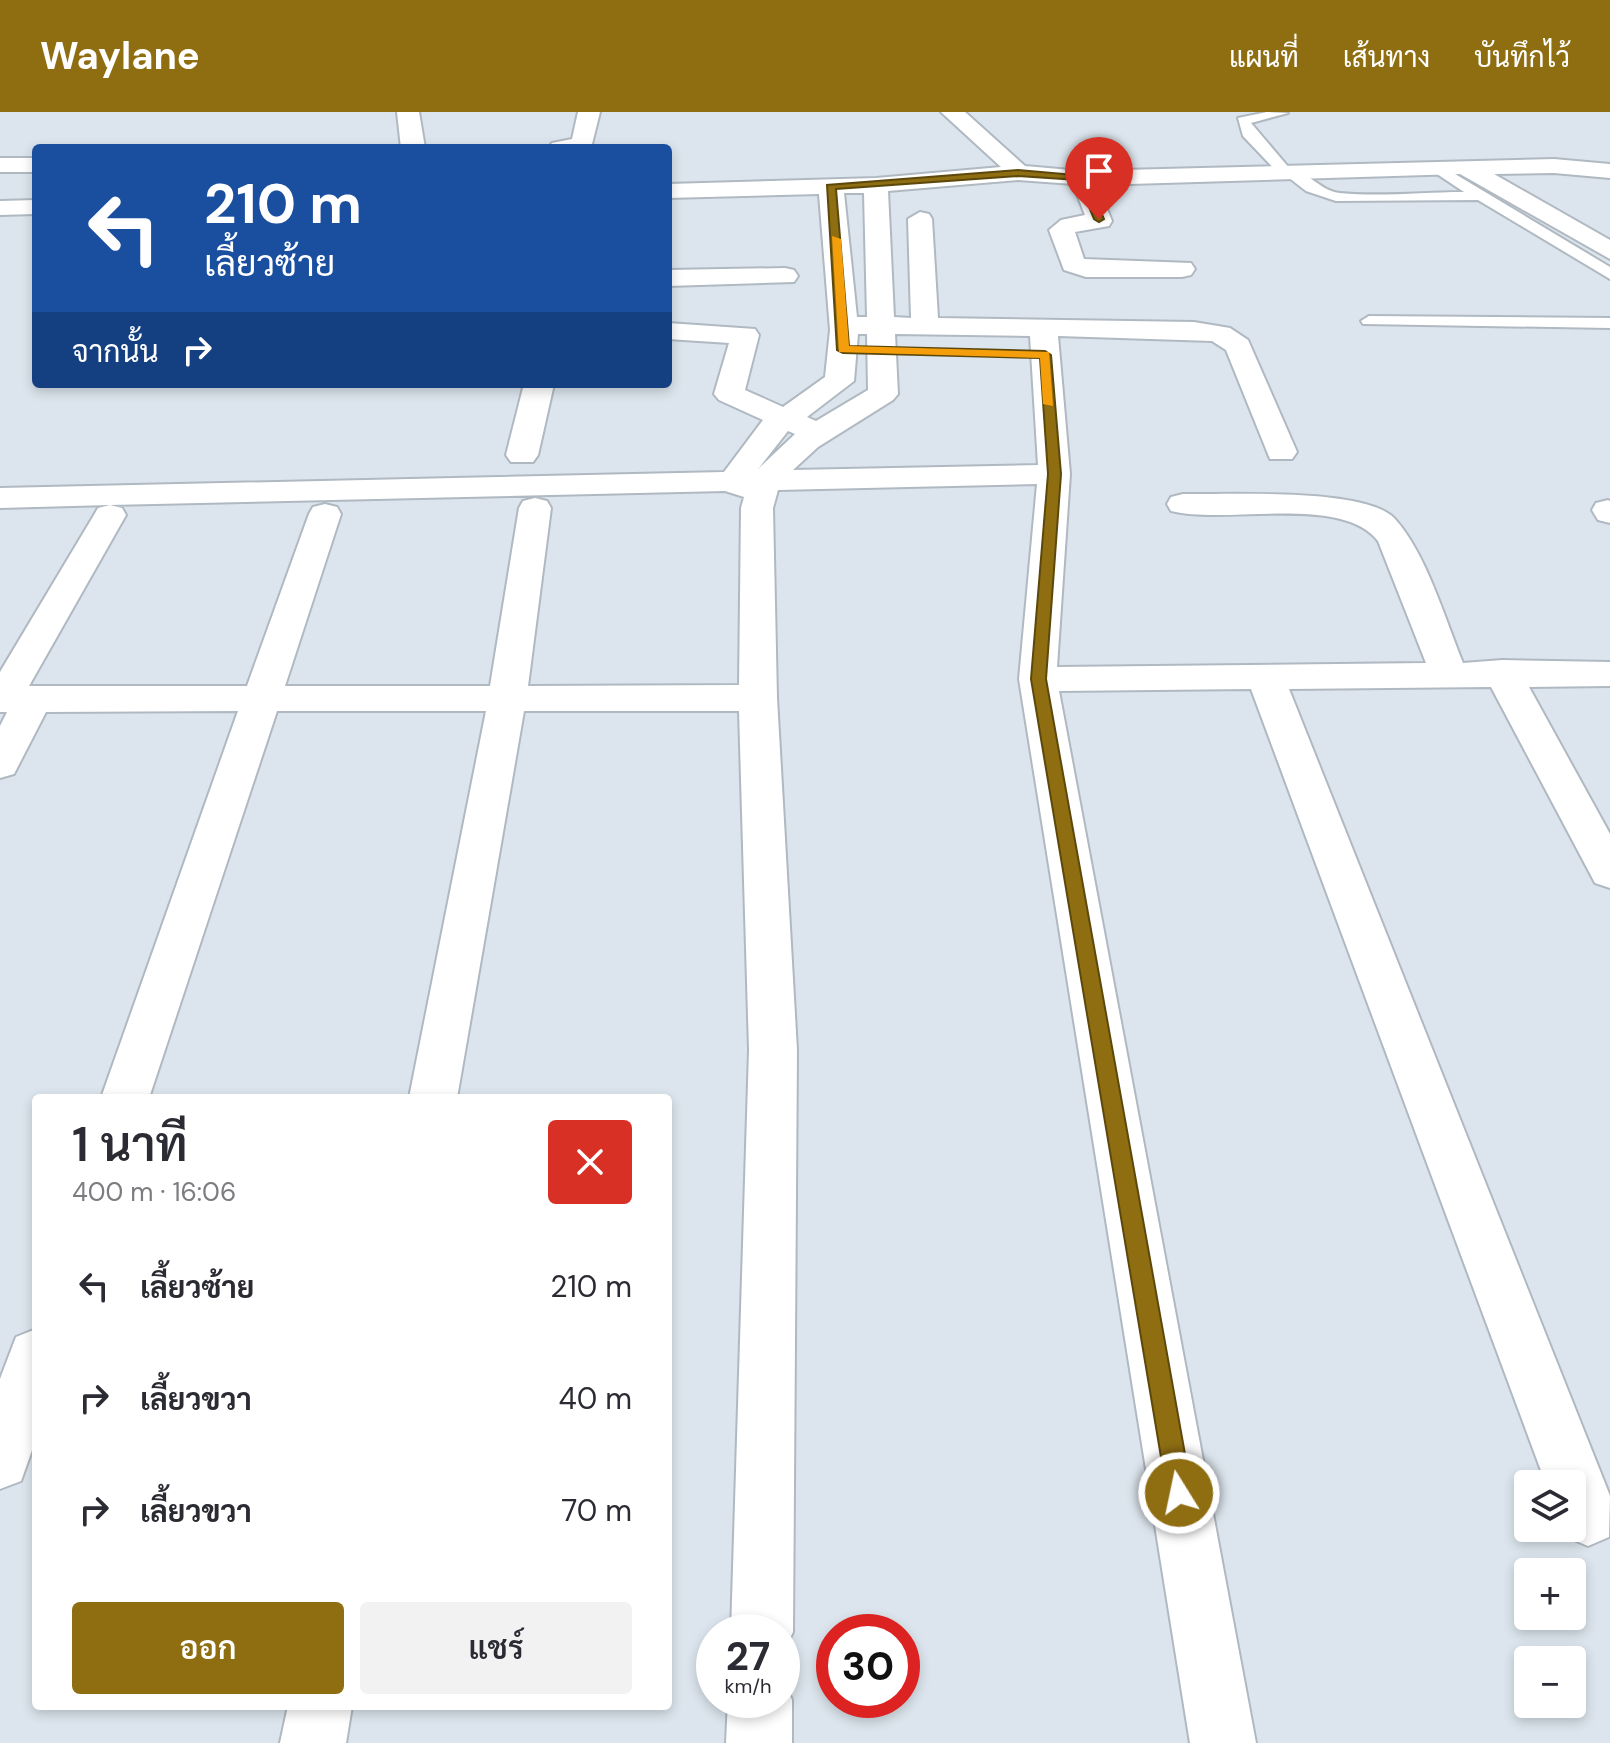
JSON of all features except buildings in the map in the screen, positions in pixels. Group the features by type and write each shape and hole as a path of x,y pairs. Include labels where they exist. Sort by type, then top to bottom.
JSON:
{"street":[{"path":"408,112 412,144"},
{"path":"582,144 589,112"},
{"path":"952,112 1003,155 1018,173"},
{"path":"0,165 32,165"},
{"path":"672,191 876,185 1018,173 1082,178 1465,167 1554,166 1610,171"},
{"path":"1465,167 1610,251"},
{"path":"1082,178 1100,221 1070,225 1062,230 1073,264 1086,269 1182,269"},
{"path":"752,490 819,432 883,394 876,185"},
{"path":"762,1614 773,1050 752,490 769,430 839,381 843,338 831,187"},
{"path":"0,208 32,207"},
{"path":"920,219 925,327"},
{"path":"672,278 785,276"},
{"path":"882,339 925,327 1044,342"},
{"path":"843,338 1044,342 1194,330 1230,340 1238,346 1281,452"},
{"path":"672,331 745,335 729,394 783,420 819,432"},
{"path":"1044,342 1054,474 1038,679 1223,1743"},
{"path":"522,455 538,388"},
{"path":"0,498 752,490 1054,474"},
{"path":"1183,504 1331,506 1380,522 1394,540 1450,676"},
{"path":"434,1094 507,698 535,508"},
{"path":"126,1094 325,514"},
{"path":"0,764 12,699 110,515"},
{"path":"1038,679 1266,679 1450,676 1502,672 1610,674"},
{"path":"1502,672 1610,872"},
{"path":"1266,679 1588,1516"},
{"path":"12,699 758,698"},
{"path":"0,1460 32,1368"},
{"path":"313,1743 319,1710"},
{"path":"759,1743 760,1718"}],"lane":[{"path":"1281,113 1243,121 1248,133 1289,173 1311,188 1336,197 1481,196"},
{"path":"1435,168 1610,274"},
{"path":"1369,321 1610,323"}],"slow traffic":[{"path":"835,239 844,330 843,350 1045,355 1049,404"}],"route":[{"path":"1099,219 1082,178 1018,173 978,179 831,187 844,330 843,350 1045,355 1054,474 1038,679 1179,1493"}]}
